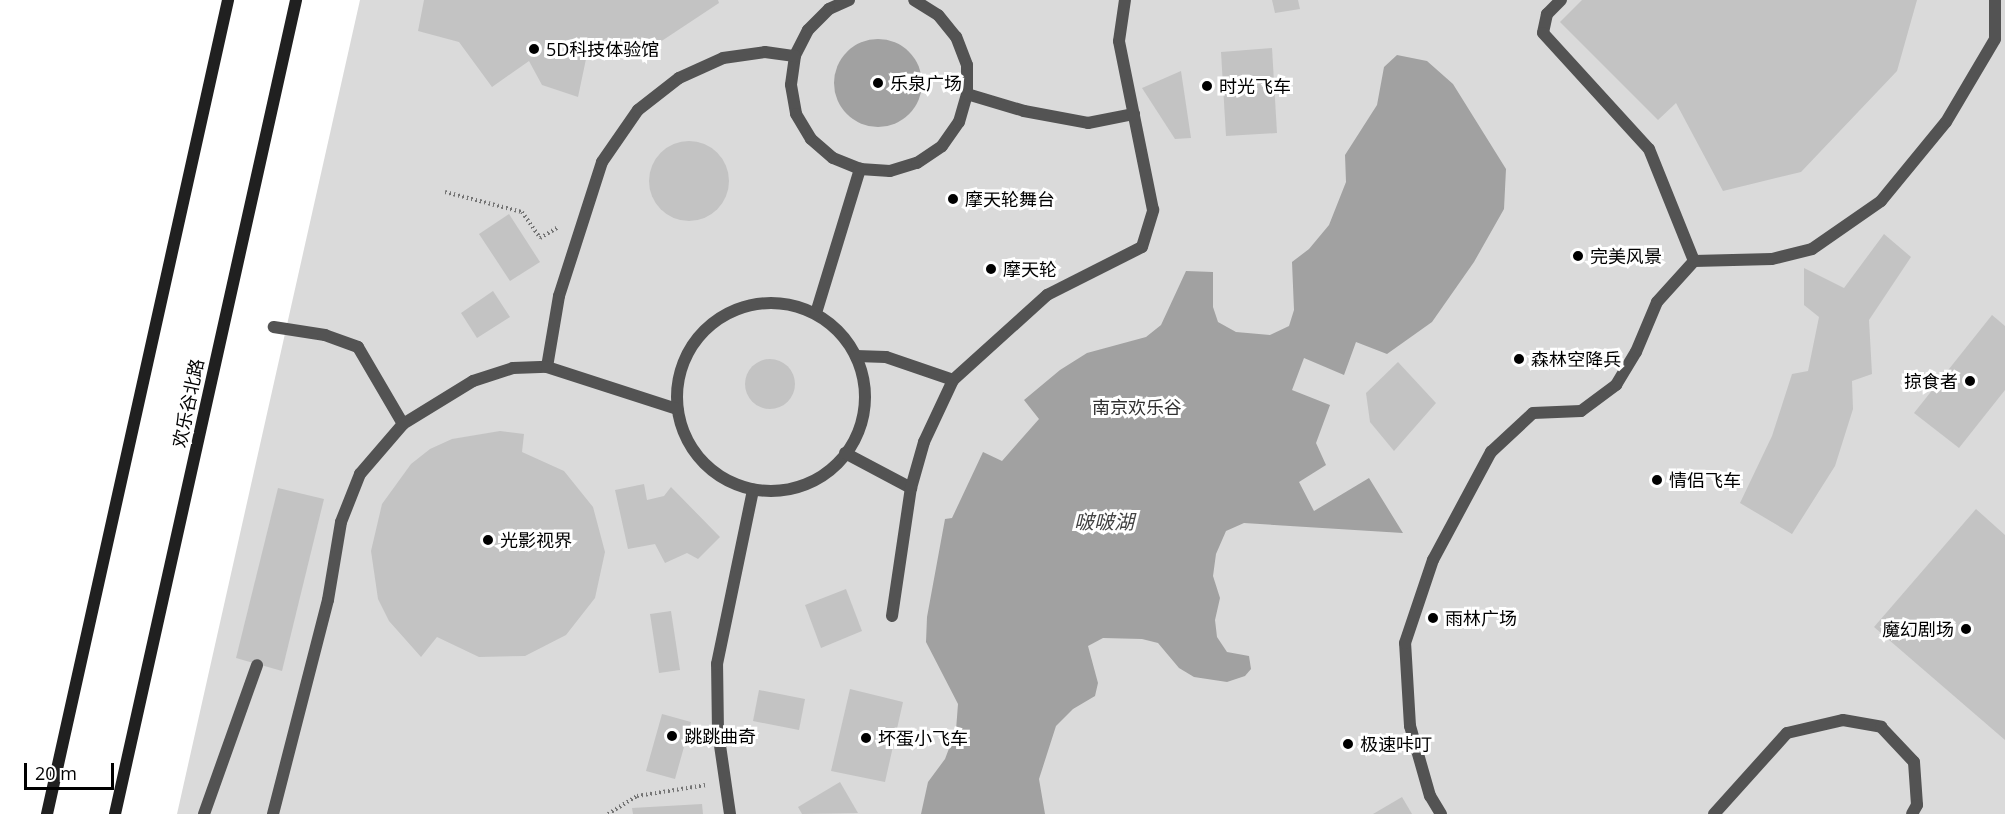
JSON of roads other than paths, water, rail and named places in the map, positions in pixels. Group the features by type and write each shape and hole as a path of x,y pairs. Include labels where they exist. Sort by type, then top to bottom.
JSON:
{"main road":[{"path":"47,814 228,0"},
{"name":"欢乐谷北路","path":"115,814 296,0"}],"street":[{"path":"849,0 826,5 808,30 795,56 791,85 796,114 819,145 833,158 860,169 890,171 917,163 942,146 959,122 967,94 967,65 956,37 938,15 914,0"},
{"path":"892,616 911,488 924,442 953,380 1047,295 1142,247 1153,210 1119,41 1125,0"},
{"path":"1561,0 1547,14 1543,33 1649,149 1694,261"},
{"path":"1441,814 1430,796 1410,726 1405,643 1433,560 1491,452 1533,413 1581,411 1616,385 1636,352 1657,302 1694,261 1772,259 1812,249 1881,201 1946,122 1995,39 1995,0"},
{"path":"547,367 559,296 602,162 638,110 679,78 723,58 765,52 795,56"},
{"path":"967,94 1024,111 1088,123 1134,114"},
{"path":"816,314 860,169"},
{"path":"759,302 789,303 816,314 840,332 856,356 865,385 863,414 845,453 835,466 811,482 782,491 753,490 725,480 702,461 685,437 677,409 678,379 688,351 706,327 722,316 759,302"},
{"path":"274,327 325,335 358,347 403,424"},
{"path":"856,356 886,357 953,380"},
{"path":"273,814 328,600 341,522 360,474 403,424 473,381 513,368 547,367 677,409"},
{"path":"845,453 911,488"},
{"path":"730,814 718,732 717,663 753,490"},
{"path":"204,814 256,665"},
{"path":"1714,814 1787,733 1843,720 1881,727 1914,762 1917,805 1912,814"}],"water":[{"name":"乐泉广场","path":"869,39 887,39 903,46 915,58 922,74 922,92 915,108 903,120 887,127 869,127 853,120 841,108 834,92 834,74 841,58 853,46"},
{"name":"啵啵湖","path":"1397,55 1427,61 1453,84 1506,169 1504,209 1474,262 1432,322 1387,354 1356,342 1344,375 1304,358 1292,390 1330,405 1316,443 1326,465 1299,482 1314,511 1369,478 1403,533 1244,523 1226,531 1216,554 1213,576 1220,598 1215,620 1217,637 1227,652 1249,656 1251,669 1245,676 1227,682 1194,677 1179,668 1158,643 1142,639 1103,638 1088,646 1098,683 1095,696 1073,709 1056,726 1039,779 1045,814 921,814 928,782 945,759 956,730 958,704 926,642 927,617 945,519 952,518 983,452 1002,461 1039,419 1024,400 1060,370 1087,353 1146,337 1161,325 1186,271 1213,272 1213,307 1218,322 1236,332 1270,335 1289,326 1294,310 1292,262 1309,249 1329,225 1346,182 1345,155 1377,105 1384,67"}],"place":[{"name":"5D科技体验馆","path":"534,49"},
{"name":"乐泉广场","path":"878,83"},
{"name":"时光飞车","path":"1207,86"},
{"name":"摩天轮舞台","path":"953,199"},
{"name":"完美风景","path":"1578,256"},
{"name":"摩天轮","path":"991,269"},
{"name":"森林空降兵","path":"1519,359"},
{"name":"掠食者","path":"1970,381"},
{"name":"情侣飞车","path":"1657,480"},
{"name":"光影视界","path":"488,540"},
{"name":"雨林广场","path":"1433,618"},
{"name":"魔幻剧场","path":"1966,629"},
{"name":"跳跳曲奇","path":"672,736"},
{"name":"坏蛋小飞车","path":"866,738"},
{"name":"极速咔叮","path":"1348,744"}],"park label":[{"name":"南京欢乐谷","path":"1137,407"}]}
